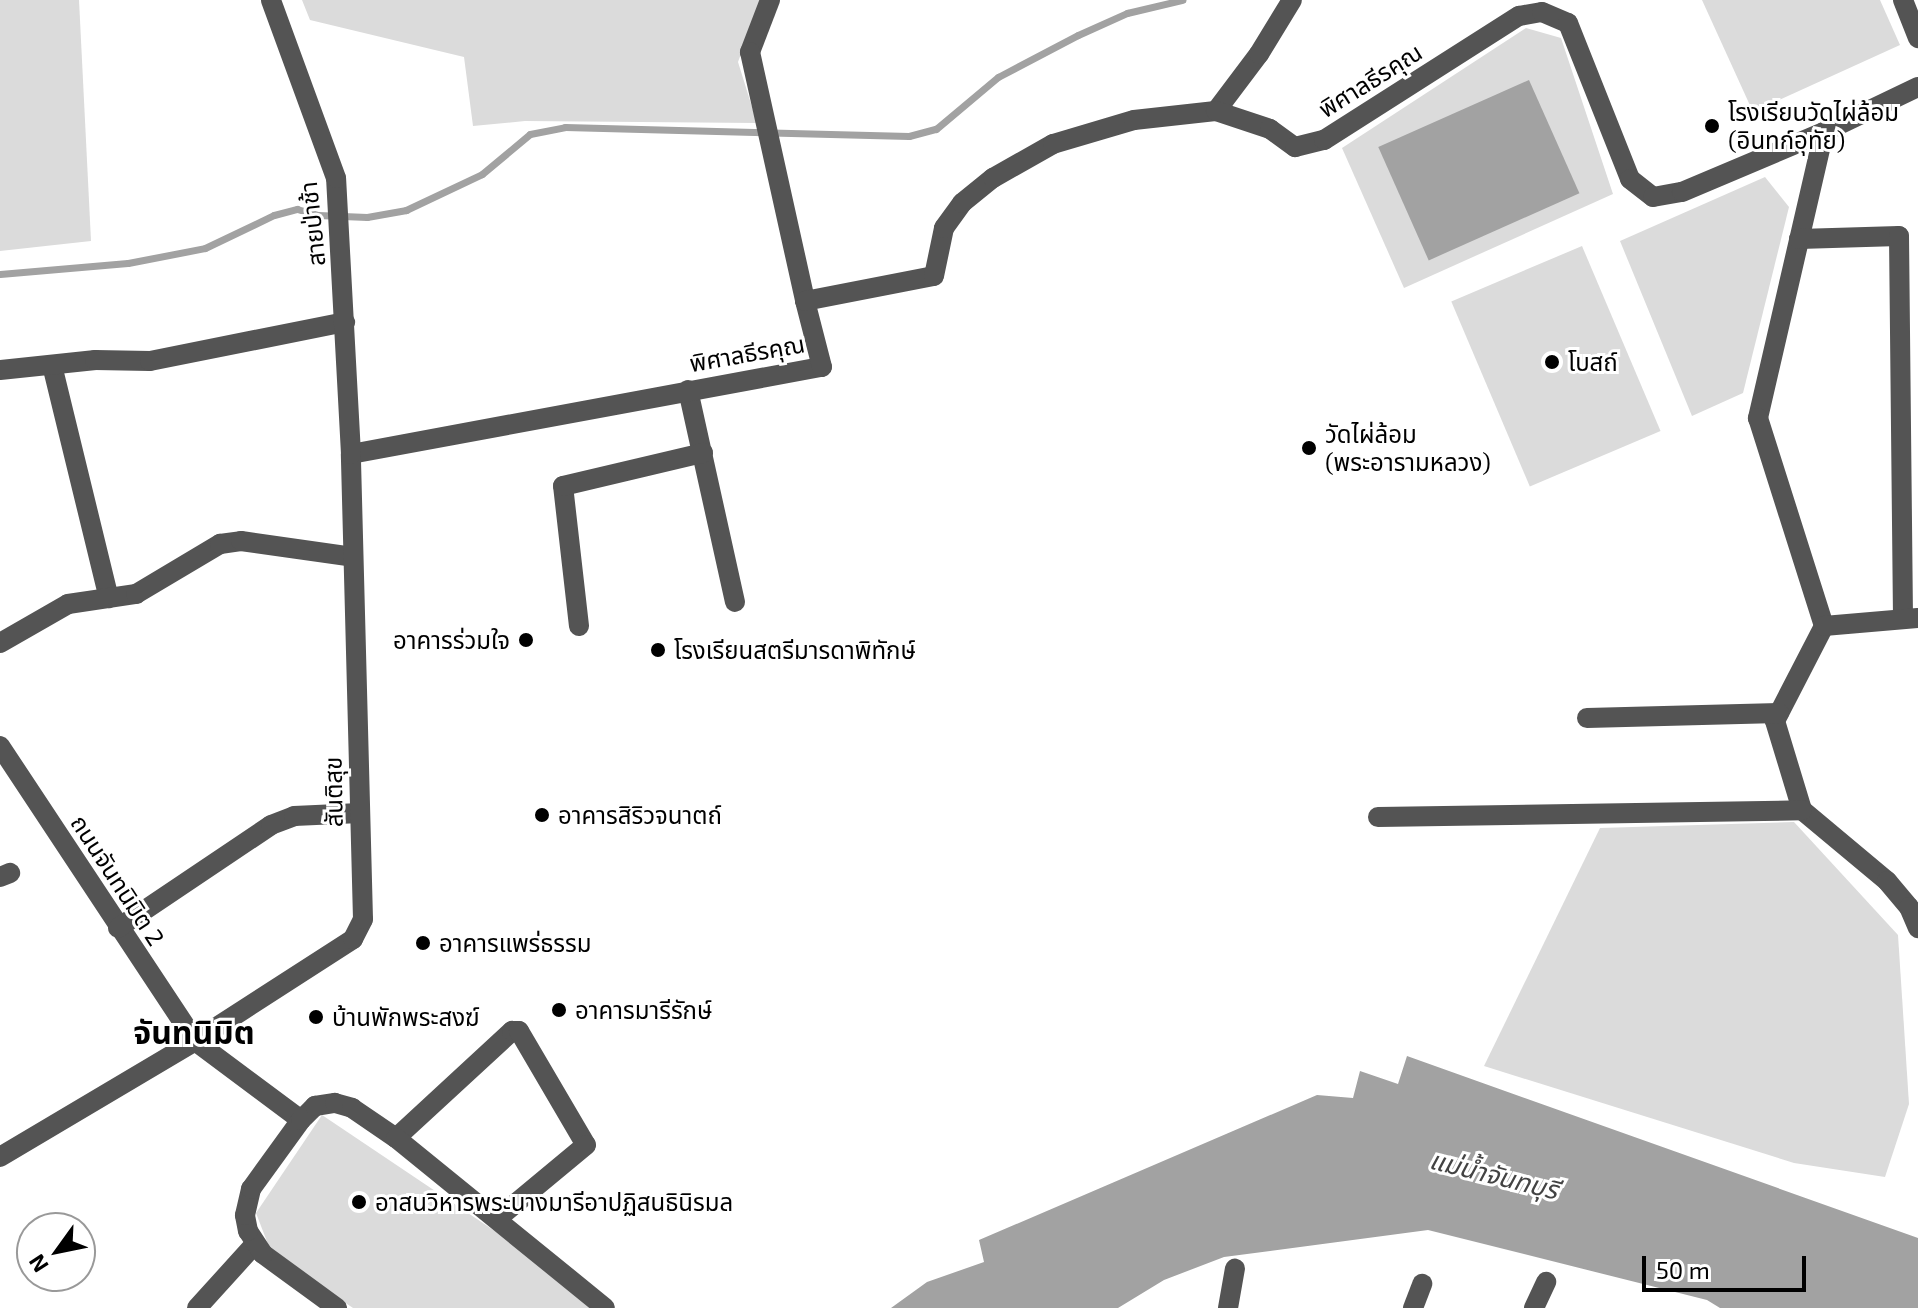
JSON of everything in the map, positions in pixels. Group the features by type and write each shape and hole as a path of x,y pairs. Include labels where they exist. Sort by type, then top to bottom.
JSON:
{"street":[{"name":"สายป่าช้า","path":"271,0 336,178 351,454"},
{"path":"770,0 750,52 768,121 805,301"},
{"path":"1216,111 1259,54 1292,0"},
{"path":"1559,0 1630,179 1653,197 1682,192 1824,132 1918,87"},
{"path":"1903,0 1918,38"},
{"name":"พิศาลธีรคุณ","path":"351,454 688,390 828,369 805,301 934,276 944,228 962,203 993,178 1053,144 1134,120 1216,111 1270,129 1295,147 1324,140 1519,16 1542,12 1568,23"},
{"path":"1824,132 1758,418 1824,626 1775,721 1802,810 1887,881 1909,907 1918,928"},
{"path":"1799,239 1899,236 1911,619 1824,626"},
{"path":"0,370 150,361 345,322"},
{"path":"52,365 109,598"},
{"path":"688,390 735,602"},
{"path":"579,626 563,486 703,453"},
{"name":"สันติสุข","path":"0,1157 195,1041 353,939 363,919 351,454"},
{"path":"0,643 68,604 136,594 197,555 230,542 353,557"},
{"path":"1587,718 1779,713"},
{"name":"ถนนจันทนิมิต 2","path":"0,746 195,1041 301,1120"},
{"path":"1378,817 1802,810"},
{"path":"118,928 271,825 294,816 360,813"},
{"path":"396,1138 512,1031 519,1031 586,1145 498,1218"},
{"path":"337,1308 272,1262 255,1244 245,1215 245,1204 251,1189 301,1120 315,1106 335,1103 352,1108 396,1138 605,1308"},
{"path":"197,1308 255,1244"},
{"path":"1228,1308 1235,1269"},
{"path":"1534,1308 1546,1282"},
{"path":"1413,1308 1422,1284"}],"shaded area":[{"path":"0,0 79,0 91,241 0,251"},
{"path":"302,0 761,0 738,62 757,123 525,121 473,126 464,57 310,20"},
{"path":"1702,0 1880,0 1900,45 1753,112"},
{"path":"1526,28 1561,38 1613,194 1404,288 1342,148"},
{"path":"1765,177 1789,207 1743,393 1692,416 1620,241"},
{"path":"1582,246 1661,431 1530,487 1451,301"},
{"path":"1794,822 1898,935 1909,1104 1885,1177 1794,1163 1484,1066 1600,828"},
{"path":"322,1115 532,1256 595,1308 353,1308 271,1252 256,1213"}],"water":[{"path":"1529,80 1579,193 1429,260 1378,147"},
{"name":"แม่น้ำจันทบุรี","path":"1407,1056 1918,1238 1918,1308 1720,1308 1707,1300 1428,1230 1224,1257 1164,1280 1118,1308 891,1308 927,1282 984,1262 979,1240 1317,1095 1353,1098 1360,1071 1398,1084"}],"waterway":[{"path":"0,274 128,263 205,248 274,215 297,209 318,215 367,217 406,210 482,174 530,134 565,127 909,136 936,129 998,77 1078,35 1127,13 1182,0"}],"place":[{"name":"โรงเรียนวัดไผ่ล้อม (อินทก์อุทัย)","path":"1712,126"},
{"name":"โบสถ์","path":"1552,362"},
{"name":"วัดไผ่ล้อม (พระอารามหลวง)","path":"1309,448"},
{"name":"อาคารร่วมใจ","path":"526,640"},
{"name":"โรงเรียนสตรีมารดาพิทักษ์","path":"658,650"},
{"name":"อาคารสิริวจนาตถ์","path":"542,815"},
{"name":"อาคารแพร่ธรรม","path":"423,943"},
{"name":"อาคารมารีรักษ์","path":"559,1010"},
{"name":"บ้านพักพระสงฆ์","path":"316,1017"},
{"name":"อาสนวิหารพระนางมารีอาปฏิสนธินิรมล","path":"359,1202"}],"district":[{"name":"จันทนิมิต","path":"194,1031"}]}
